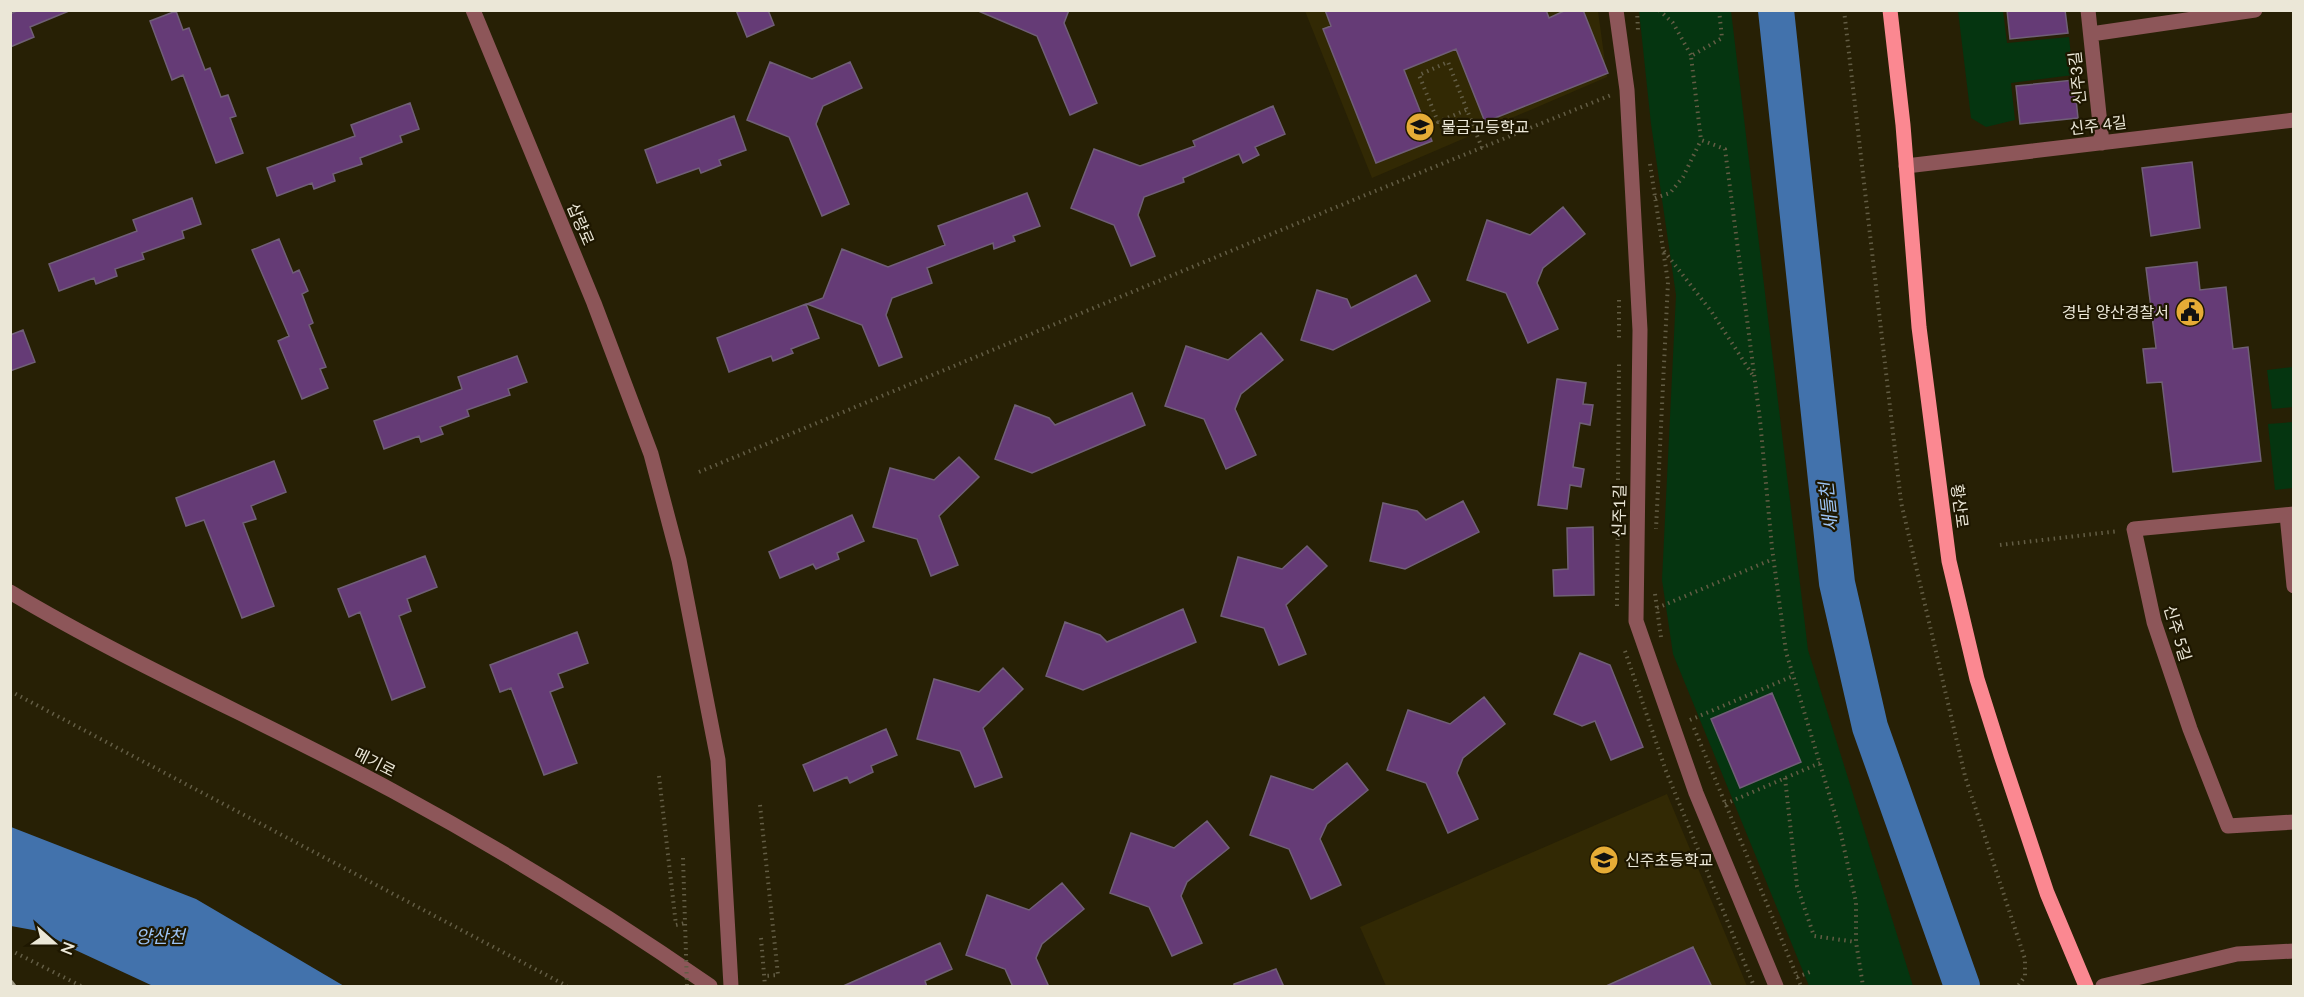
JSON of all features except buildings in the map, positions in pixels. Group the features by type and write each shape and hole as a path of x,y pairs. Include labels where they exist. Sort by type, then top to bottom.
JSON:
{"main road":[{"name":"황산로","path":"1890,10 1919,327 1949,561 1977,678 2001,755 2047,893 2086,987"}],"street":[{"name":"삽량로","path":"472,10 594,303 651,454 680,560 718,760 731,987"},
{"name":"신주1길","path":"1616,10 1627,90 1640,330 1636,621 1696,793 1776,987"},
{"name":"신주3길","path":"2088,10 2102,143"},
{"path":"2091,34 2255,10"},
{"name":"신주 4길","path":"1906,166 2294,120"},
{"path":"2134,529 2290,514 2294,586"},
{"name":"신주 5길","path":"2134,529 2154,622 2190,729 2228,826 2294,822"},
{"name":"메기로","path":"10,592 124,655 402,796 529,868 630,931 710,987"},
{"path":"2103,987 2237,954 2294,951"}],"path":[{"path":"1637,10 1638,34"},
{"path":"1655,198 1670,193 1683,177 1701,140 1691,56 1674,23 1659,10"},
{"path":"1691,56 1722,38 1719,10"},
{"path":"1844,10 1901,502 1965,777 2025,959 2025,976 2018,987"},
{"path":"1466,110 1438,122 1419,75 1448,62 1482,148"},
{"path":"699,472 1613,95"},
{"path":"1701,140 1725,149 1755,378 1773,559 1786,652 1840,830 1856,902 1856,942 1863,987"},
{"path":"1649,158 1668,282 1665,393 1656,535"},
{"path":"1664,250 1711,311 1755,378"},
{"path":"1617,606 1619,364"},
{"path":"2000,545 2134,529"},
{"path":"1657,608 1773,559"},
{"path":"1654,591 1662,638"},
{"path":"1690,720 1793,676"},
{"path":"10,691 567,987"},
{"path":"1686,710 1801,987"},
{"path":"1725,804 1820,762"},
{"path":"659,776 676,925 685,923"},
{"path":"1785,778 1797,886 1814,936 1856,942"},
{"path":"760,805 778,975 764,976"},
{"path":"683,858 687,987"},
{"path":"761,938 765,987"},
{"path":"10,950 81,987"},
{"path":"1797,977 1810,972"}],"shaded area":[{"name":"물금고등학교","path":"1305,11 1598,11 1607,77 1372,178"},
{"name":"신주초등학교","path":"1667,794 1747,986 1386,986 1360,927"}],"green space":[{"path":"1639,11 1731,11 1808,650 1913,986 1809,986 1673,654 1662,580 1676,295 1651,124"},
{"path":"1958,11 2003,11 2007,43 2069,37 2073,75 2011,83 2015,120 1986,127 1971,118"},
{"path":"2293,367 2293,407 2272,409 2267,370"},
{"path":"2293,422 2293,488 2275,490 2268,424"}],"water":[{"name":"양산천","path":"11,827 196,899 344,986 153,986 71,948 44,932 11,926"}],"waterway":[{"name":"새들천","path":"1776,10 1837,583 1870,727 1962,986"}],"railway":[{"path":"10,981 14,986"}],"place":[{"name":"물금고등학교","path":"1420,127"},
{"name":"경남 양산경찰서","path":"2190,312"},
{"name":"신주초등학교","path":"1604,860"}]}
